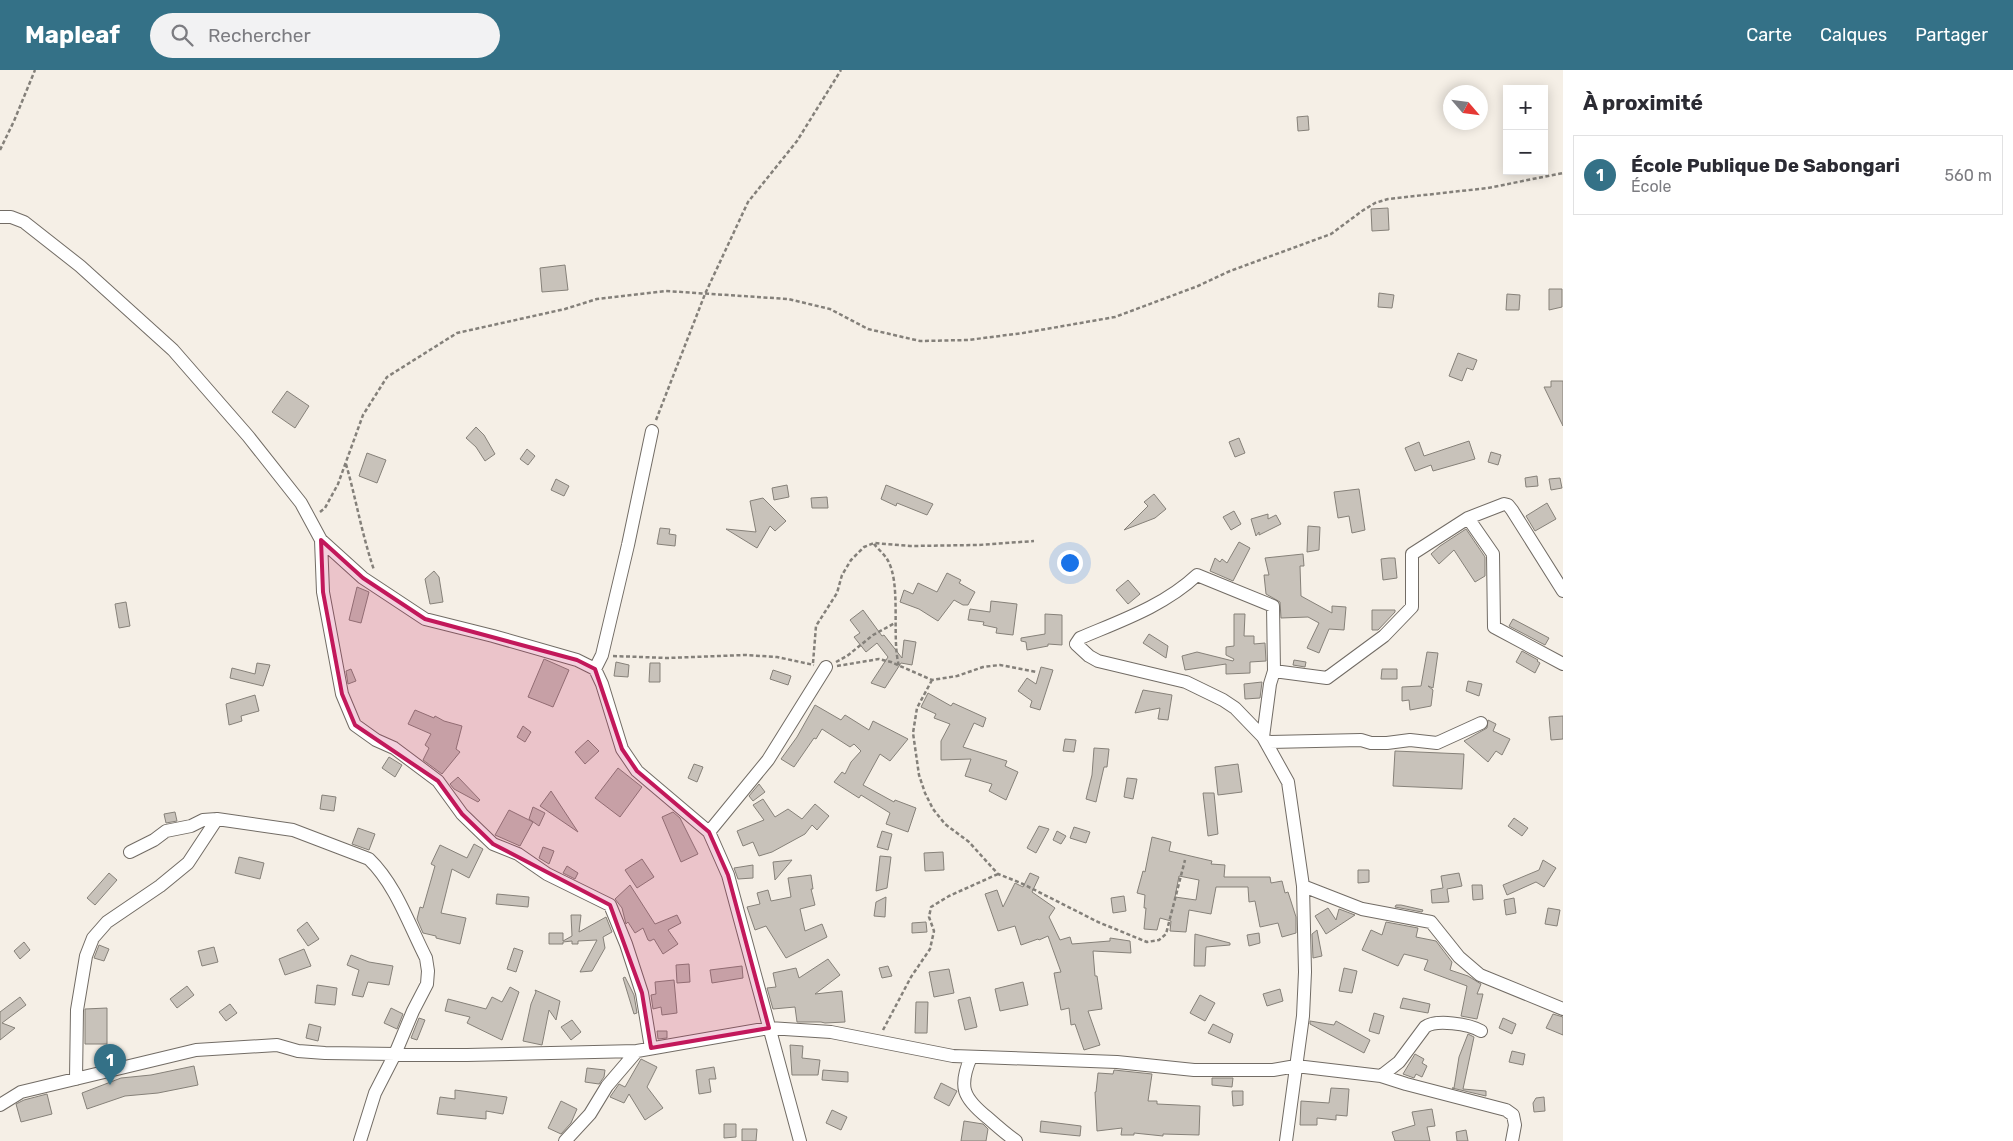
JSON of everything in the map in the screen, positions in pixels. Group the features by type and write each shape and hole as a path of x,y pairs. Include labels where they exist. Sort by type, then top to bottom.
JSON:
{"street":[{"path":"0,218 11,216 24,222 80,266 173,350 248,436 302,502 321,540 362,578 425,619 568,657 595,669 602,684 622,749 638,771 709,832 728,875 800,1141"},
{"path":"595,669 602,655 652,431"},
{"path":"1274,671 1327,678 1384,636 1412,607 1412,554 1468,518 1504,504 1508,505 1563,591"},
{"path":"1468,518 1493,554 1494,627 1563,664"},
{"path":"321,540 323,592 329,628 342,694 355,724 376,740 394,748 438,781 462,814 493,844 518,854 547,874 610,905 626,944 642,993 651,1048"},
{"path":"1265,740 1270,684 1274,671 1273,606 1197,575 1187,585 1140,613 1080,638 1077,641 1076,644 1079,648 1098,661 1186,682 1209,692 1235,708 1265,740 1288,782 1303,886 1305,972 1303,1016 1286,1141"},
{"path":"709,832 768,760 826,667"},
{"path":"1265,740 1361,740 1371,743 1410,740 1437,743 1481,723"},
{"path":"76,1079 77,1010 86,956 93,938 107,922 160,886 188,863 217,819"},
{"path":"130,852 154,840 166,831 192,826 203,820 217,819 293,830 370,859 379,869 389,884 426,958 428,971 426,984 375,1094 360,1141"},
{"path":"1303,886 1362,909 1431,922 1459,957 1480,975 1563,1009"},
{"path":"1381,1076 1398,1062 1425,1027 1431,1023 1465,1025 1481,1031"},
{"path":"0,1105 21,1092 196,1050 277,1045 298,1051 325,1053 467,1055 637,1051 769,1028 831,1032 953,1056 1117,1062 1194,1070 1273,1070 1296,1066 1381,1076 1506,1110 1513,1115 1515,1125 1512,1141"},
{"path":"565,1141 590,1114 607,1086 637,1051"},
{"path":"971,1057 964,1073 963,1084 966,1096 973,1106 1016,1141"}],"path":[{"path":"0,150 35,70"},
{"path":"652,431 705,294 748,202 797,141 841,70"},
{"path":"311,520 325,508 338,484 363,415 388,377 457,333 565,309 597,298 666,291 788,299 830,309 868,329 920,341 968,340 1023,334 1115,318 1198,286 1230,271 1331,234 1375,203 1388,199 1488,188 1563,173"},
{"path":"345,463 359,512 365,544 381,590"},
{"path":"813,665 816,626 837,593 842,575 851,560 864,547 874,543 910,546 978,545 1034,540"},
{"path":"874,543 888,560 891,573 896,600 895,624 899,666"},
{"path":"826,667 847,656 872,635 895,624"},
{"path":"932,680 917,708 913,733 919,775 925,793 945,824 970,842 998,874 1021,883 1098,922 1147,942 1159,940 1166,934 1185,860"},
{"path":"876,1042 911,978 930,949 934,930 929,917 931,907 949,896 998,874"}],"highlighted area":[{"path":"321,540 363,578 425,619 577,660 595,669 622,749 637,771 709,832 728,875 769,1028 651,1048 642,993 610,905 493,844 462,814 438,781 355,725 342,694 323,592"}],"building":[{"path":"1308,116 1309,130 1298,131 1297,117"},
{"path":"1388,208 1389,230 1372,231 1371,209"},
{"path":"565,265 568,290 542,292 540,268"},
{"path":"1549,289 1562,289 1562,307 1549,310"},
{"path":"1379,293 1394,295 1392,308 1378,307"},
{"path":"1507,294 1520,295 1519,310 1506,310"},
{"path":"1458,353 1477,360 1473,370 1467,368 1462,381 1449,376"},
{"path":"1551,381 1563,381 1563,426 1544,387 1551,387"},
{"path":"287,391 309,406 295,428 272,412"},
{"path":"476,427 484,435 495,454 485,461 476,447 466,438"},
{"path":"1239,438 1245,453 1235,457 1229,442"},
{"path":"1469,441 1475,459 1433,471 1431,465 1415,471 1405,448 1419,442 1424,456"},
{"path":"527,449 535,456 528,465 520,459"},
{"path":"1491,452 1501,455 1498,465 1488,462"},
{"path":"367,453 386,460 377,483 359,476"},
{"path":"1537,476 1538,486 1526,487 1525,478"},
{"path":"1560,478 1562,488 1551,490 1549,479"},
{"path":"556,479 569,486 564,496 551,490"},
{"path":"787,485 789,497 774,500 772,488"},
{"path":"886,485 933,504 927,515 897,503 896,506 881,499"},
{"path":"1359,489 1365,530 1352,533 1349,516 1338,518 1334,492"},
{"path":"1154,494 1166,509 1155,518 1124,530 1148,506 1144,502"},
{"path":"827,497 828,508 812,508 811,498"},
{"path":"763,498 786,521 775,531 770,526 757,548 726,529 756,532 750,501"},
{"path":"1547,503 1556,519 1535,531 1526,516"},
{"path":"1234,511 1241,524 1231,530 1223,517"},
{"path":"1268,514 1268,519 1276,515 1281,524 1259,535 1259,532 1256,536 1251,519"},
{"path":"1308,526 1320,527 1319,550 1307,552"},
{"path":"660,528 670,529 669,534 676,535 675,546 657,544"},
{"path":"1466,529 1485,557 1485,576 1475,582 1454,550 1439,564 1431,554"},
{"path":"1239,542 1250,548 1233,581 1210,571 1215,558 1220,562 1222,559 1227,563"},
{"path":"1303,554 1304,566 1300,566 1301,596 1332,613 1332,606 1346,607 1344,630 1329,629 1319,653 1307,648 1319,623 1308,617 1281,618 1280,602 1266,594 1264,575 1269,575 1265,558"},
{"path":"1395,558 1397,578 1383,580 1381,559"},
{"path":"434,571 439,577 443,602 430,604 425,579"},
{"path":"947,573 961,580 959,583 975,592 968,605 963,605 954,600 938,621 919,609 900,602 904,590 913,594 918,583 937,592"},
{"path":"1128,580 1140,594 1128,604 1116,590"},
{"path":"357,587 369,592 361,623 349,620"},
{"path":"991,601 1017,604 1013,635 996,633 997,628 983,625 984,622 968,620 970,609 990,612"},
{"path":"126,602 130,626 119,628 115,604"},
{"path":"863,610 882,636 884,635 902,658 904,640 916,642 912,665 901,663 885,688 871,683 888,657 877,643 866,652 854,637 860,633 850,620"},
{"path":"1372,610 1395,610 1395,612 1378,630 1372,630"},
{"path":"1045,614 1062,615 1062,645 1048,644 1048,646 1027,650 1026,642 1021,641 1021,638 1045,634"},
{"path":"1234,614 1245,614 1244,636 1254,636 1254,644 1265,643 1266,661 1250,662 1250,673 1226,674 1226,664 1185,670 1182,656 1197,652 1233,661 1234,659 1226,655 1226,647 1234,646"},
{"path":"1513,619 1549,638 1545,645 1509,626"},
{"path":"1149,634 1168,646 1166,658 1143,643"},
{"path":"1522,651 1540,663 1535,673 1516,662"},
{"path":"1427,652 1438,653 1433,688 1428,686 1433,690 1431,706 1410,710 1409,700 1402,701 1402,687 1421,686"},
{"path":"544,659 569,670 553,707 528,697"},
{"path":"1294,660 1306,662 1305,667 1293,665"},
{"path":"616,662 629,665 628,677 614,676"},
{"path":"257,663 270,665 263,686 230,678 232,668 255,674"},
{"path":"650,663 660,663 660,682 649,682"},
{"path":"1041,667 1053,670 1040,710 1030,707 1032,701 1018,691 1027,678 1036,684"},
{"path":"351,669 356,681 348,684 346,671"},
{"path":"1382,669 1397,669 1397,679 1381,679"},
{"path":"773,670 791,676 788,685 770,679"},
{"path":"1468,681 1482,684 1479,696 1466,691"},
{"path":"1262,682 1260,698 1245,699 1244,684"},
{"path":"1143,690 1172,695 1168,720 1158,719 1160,708 1135,713"},
{"path":"928,693 951,706 953,703 986,718 983,727 974,723 963,747 1007,761 1005,766 1018,772 1006,800 989,791 992,784 965,776 971,759 941,760 941,741 950,724 934,718 936,714 921,707"},
{"path":"255,695 259,711 241,716 242,721 229,725 226,704"},
{"path":"815,705 841,720 845,715 869,730 873,721 908,739 890,761 880,754 863,785 894,802 895,800 916,808 908,832 886,824 890,813 861,795 859,798 834,782 842,772 845,774 851,762 861,751 854,744 850,747 822,729 794,767 781,759 797,737"},
{"path":"415,710 462,726 456,749 460,752 442,774 423,760 429,748 425,745 431,734 408,724"},
{"path":"1563,716 1563,739 1551,740 1549,717"},
{"path":"1488,720 1496,724 1493,731 1510,739 1502,755 1496,751 1488,762 1464,741 1487,728"},
{"path":"523,726 531,732 525,742 517,737"},
{"path":"1065,739 1076,740 1074,752 1063,751"},
{"path":"588,740 599,751 585,764 575,752"},
{"path":"1094,748 1109,749 1107,767 1104,767 1096,802 1086,799 1092,775"},
{"path":"1395,751 1464,754 1462,789 1393,786"},
{"path":"389,757 402,765 395,777 382,768"},
{"path":"694,764 703,767 697,782 688,778"},
{"path":"1238,764 1242,792 1218,795 1215,767"},
{"path":"618,768 642,787 620,817 595,798"},
{"path":"458,777 480,800 478,802 454,789 450,784"},
{"path":"1127,778 1137,779 1133,799 1124,797"},
{"path":"759,784 765,792 753,801 749,796"},
{"path":"551,791 578,832 540,806"},
{"path":"1203,793 1214,793 1218,834 1208,836"},
{"path":"322,795 336,797 334,811 320,809"},
{"path":"763,799 775,817 788,809 802,819 815,804 829,816 817,830 812,825 805,834 772,852 759,856 753,842 743,846 737,831 764,820 753,805"},
{"path":"533,807 545,813 539,826 529,819"},
{"path":"509,810 533,822 520,846 495,835"},
{"path":"175,812 177,821 166,823 164,814"},
{"path":"673,812 680,818 698,854 681,862 662,817"},
{"path":"1514,818 1528,828 1522,836 1508,826"},
{"path":"1039,826 1049,829 1036,853 1027,848"},
{"path":"1074,827 1090,832 1086,843 1070,838"},
{"path":"358,828 375,834 369,850 352,844"},
{"path":"882,831 892,834 888,850 877,847"},
{"path":"1057,831 1066,836 1061,844 1053,840"},
{"path":"1152,837 1171,842 1169,851 1212,861 1211,864 1225,865 1224,877 1270,877 1271,883 1282,881 1285,893 1288,892 1296,917 1296,933 1282,937 1278,923 1260,927 1255,901 1249,902 1248,887 1216,887 1211,914 1189,910 1186,932 1170,931 1171,921 1160,918 1157,930 1144,929 1145,895 1137,893 1143,871 1145,872","holes":["1179,876 1199,880 1196,900 1175,897"]},
{"path":"474,844 483,849 469,878 452,869 441,913 466,918 460,944 423,933 417,919 420,907 423,908 435,866 431,864 440,845 467,858"},
{"path":"543,847 554,851 549,864 539,858"},
{"path":"943,852 944,870 925,871 924,853"},
{"path":"880,856 891,857 887,888 876,891"},
{"path":"239,857 264,863 260,879 235,873"},
{"path":"642,859 654,877 637,888 625,870"},
{"path":"792,860 775,880 773,862"},
{"path":"1543,860 1556,868 1544,887 1536,882 1507,895 1503,885 1539,870"},
{"path":"753,865 753,878 738,879 734,868"},
{"path":"567,866 578,873 575,879 563,873"},
{"path":"1358,870 1369,870 1369,882 1358,883"},
{"path":"109,873 117,880 95,905 87,898"},
{"path":"1030,873 1039,877 1032,892 1055,908 1049,917 1060,940 1070,937 1072,944 1110,941 1110,938 1130,941 1131,953 1093,951 1095,976 1097,976 1102,1009 1088,1011 1100,1045 1084,1050 1075,1024 1071,1025 1069,1008 1061,1010 1054,973 1061,972 1048,936 1021,945 1015,926 998,931 985,894 997,890 1003,907 1015,883 1023,887"},
{"path":"1459,873 1462,886 1447,889 1449,902 1432,903 1431,890 1443,888 1441,876"},
{"path":"811,875 813,889 811,889 815,905 800,909 805,931 822,924 827,937 786,958 766,926 755,930 747,907 760,904 757,893 768,890 771,901 791,897 788,878"},
{"path":"630,885 655,924 677,915 681,923 668,930 678,944 663,954 654,939 648,940 643,928 635,933 628,922 626,924 622,908 615,899"},
{"path":"1472,885 1482,885 1483,899 1473,900"},
{"path":"497,894 529,897 528,907 496,904"},
{"path":"1124,896 1126,911 1113,913 1111,898"},
{"path":"886,897 885,917 874,916 876,902"},
{"path":"1514,898 1516,913 1506,915 1504,900"},
{"path":"1396,905 1423,910 1422,912 1395,907"},
{"path":"1328,908 1336,920 1339,909 1355,915 1326,934 1315,916"},
{"path":"1548,908 1560,910 1557,926 1545,924"},
{"path":"571,915 581,915 579,932 606,917 612,932 603,937 605,948 592,971 580,972 597,940 578,941 578,944 572,944 572,941 563,942 563,944 549,944 549,933 563,933 563,941 572,936"},
{"path":"307,922 319,939 308,946 297,930"},
{"path":"926,922 927,932 912,933 912,923"},
{"path":"1386,922 1418,928 1416,937 1436,941 1452,962 1450,970 1468,976 1481,984 1477,994 1483,994 1477,1019 1461,1016 1467,986 1424,970 1428,960 1404,954 1398,966 1362,950 1371,930 1382,935"},
{"path":"1317,930 1322,956 1313,958 1312,934"},
{"path":"1259,933 1260,943 1249,946 1247,935"},
{"path":"1195,934 1230,943 1230,945 1206,947 1205,966 1194,966"},
{"path":"24,942 30,950 20,959 14,951"},
{"path":"99,945 109,949 104,961 94,958"},
{"path":"214,947 218,962 202,966 198,951"},
{"path":"514,948 523,951 516,972 507,969"},
{"path":"304,949 311,966 285,975 279,959"},
{"path":"351,955 369,962 393,966 389,985 368,982 363,997 352,995 359,970 347,965"},
{"path":"828,959 840,975 815,994 842,991 845,1022 797,1022 795,1007 773,1009 767,988 776,987 773,973 796,968 799,978"},
{"path":"689,964 690,982 677,983 676,965"},
{"path":"742,966 743,978 712,983 710,970"},
{"path":"888,966 892,976 882,978 879,968"},
{"path":"1344,968 1357,971 1352,993 1339,991"},
{"path":"949,969 954,993 934,997 929,972"},
{"path":"625,977 634,995 637,1013 634,1014 623,978"},
{"path":"674,980 677,1013 662,1015 661,1007 653,1009 651,995 656,994 655,982"},
{"path":"1023,982 1028,1005 1000,1011 995,989"},
{"path":"317,985 337,988 335,1005 315,1003"},
{"path":"187,986 194,995 177,1008 170,999"},
{"path":"510,987 519,992 502,1040 467,1023 470,1017 445,1011 448,999 486,1009 492,997 502,1002"},
{"path":"1280,989 1283,1001 1267,1006 1263,994"},
{"path":"535,990 560,1001 556,1020 549,1010 542,1045 523,1041"},
{"path":"1200,995 1215,1003 1205,1021 1190,1013"},
{"path":"20,997 26,1005 2,1023 15,1028 0,1040 0,1012"},
{"path":"970,997 977,1027 965,1030 958,1000"},
{"path":"1403,998 1430,1004 1428,1013 1400,1008"},
{"path":"916,1002 928,1002 927,1033 915,1033"},
{"path":"230,1004 237,1013 226,1021 219,1012"},
{"path":"107,1008 107,1044 85,1044 85,1009"},
{"path":"391,1008 403,1014 397,1029 384,1023"},
{"path":"1374,1013 1384,1016 1379,1034 1369,1031"},
{"path":"1553,1014 1563,1017 1563,1035 1546,1028"},
{"path":"419,1018 425,1020 417,1040 411,1038"},
{"path":"1503,1018 1516,1024 1512,1034 1499,1028"},
{"path":"572,1020 581,1032 571,1040 561,1027"},
{"path":"1310,1021 1334,1025 1336,1021 1370,1040 1364,1053 1310,1024"},
{"path":"309,1024 321,1027 318,1041 306,1038"},
{"path":"1213,1024 1233,1034 1230,1043 1208,1033"},
{"path":"657,1031 667,1031 667,1038 658,1039"},
{"path":"1468,1034 1474,1037 1463,1089 1486,1091 1486,1096 1452,1088 1454,1088 1459,1057"},
{"path":"790,1045 803,1046 802,1058 820,1060 818,1075 792,1075"},
{"path":"1512,1051 1525,1054 1523,1065 1509,1062"},
{"path":"1415,1054 1424,1059 1422,1063 1427,1066 1422,1077 1416,1074 1414,1078 1403,1074"},
{"path":"641,1059 657,1067 647,1087 663,1108 645,1120 629,1094 624,1103 610,1097 619,1084 625,1087"},
{"path":"194,1066 198,1085 158,1093 125,1096 87,1109 82,1093 121,1078 151,1075"},
{"path":"714,1067 716,1079 709,1079 711,1092 699,1094 696,1070"},
{"path":"587,1068 605,1070 604,1077 599,1084 585,1082"},
{"path":"823,1070 848,1072 848,1082 822,1080"},
{"path":"1114,1070 1152,1074 1148,1101 1157,1101 1157,1104 1200,1106 1199,1135 1163,1134 1163,1136 1134,1133 1134,1135 1121,1135 1122,1128 1097,1131 1095,1092 1098,1073 1113,1074"},
{"path":"1212,1078 1233,1078 1232,1087 1212,1085"},
{"path":"941,1083 957,1091 949,1106 934,1098"},
{"path":"1331,1088 1349,1089 1347,1116 1336,1115 1336,1120 1317,1118 1317,1125 1300,1125 1301,1101 1329,1103"},
{"path":"455,1090 507,1097 503,1114 486,1111 486,1119 437,1114 440,1097 455,1099"},
{"path":"1232,1091 1243,1091 1243,1105 1233,1106"},
{"path":"47,1094 52,1114 21,1122 16,1104"},
{"path":"1544,1097 1545,1111 1534,1112 1533,1103 1536,1098"},
{"path":"561,1101 577,1109 571,1123 561,1134 548,1128"},
{"path":"1432,1109 1435,1126 1427,1127 1430,1141 1395,1141 1392,1132 1415,1125 1412,1112"},
{"path":"832,1110 847,1117 841,1130 826,1123"},
{"path":"964,1121 983,1124 988,1129 986,1141 961,1141"},
{"path":"1041,1121 1081,1126 1080,1136 1040,1132"},
{"path":"724,1124 736,1124 736,1137 724,1138"},
{"path":"742,1129 757,1129 756,1141 742,1141"},
{"path":"1466,1130 1468,1141 1457,1141 1456,1132"}],"place":[{"name":"École Publique De Sabongari","path":"110,1085"}]}
